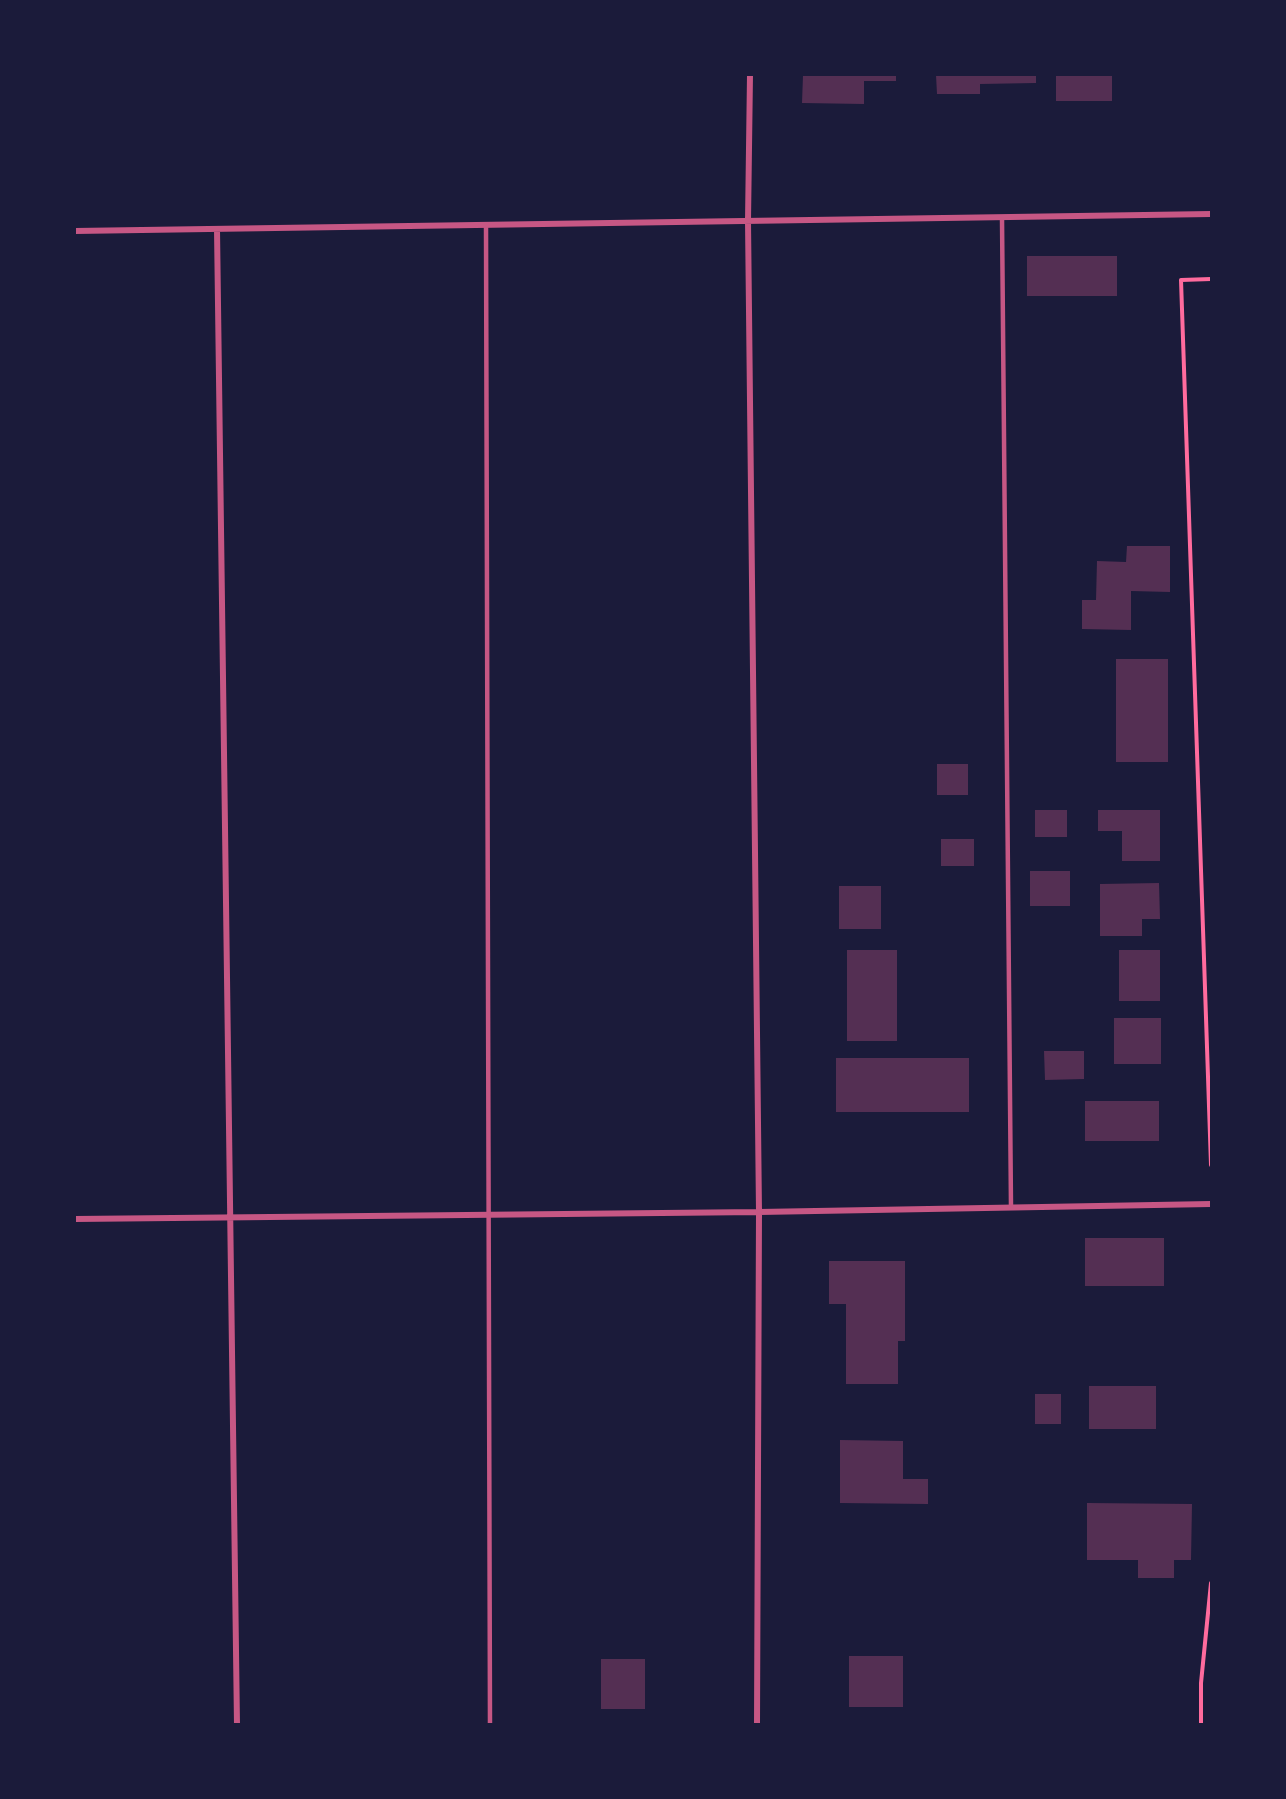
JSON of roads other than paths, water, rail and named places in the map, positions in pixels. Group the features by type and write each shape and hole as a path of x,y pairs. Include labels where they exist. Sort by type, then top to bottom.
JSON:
{"street":[{"path":"750,75 748,221 759,1212 757,1724"},
{"path":"75,231 1211,214"},
{"path":"217,229 237,1724"},
{"path":"75,1219 759,1212 1211,1204"}],"lane":[{"path":"1002,218 1011,1207"},
{"path":"486,225 490,1724"}]}
